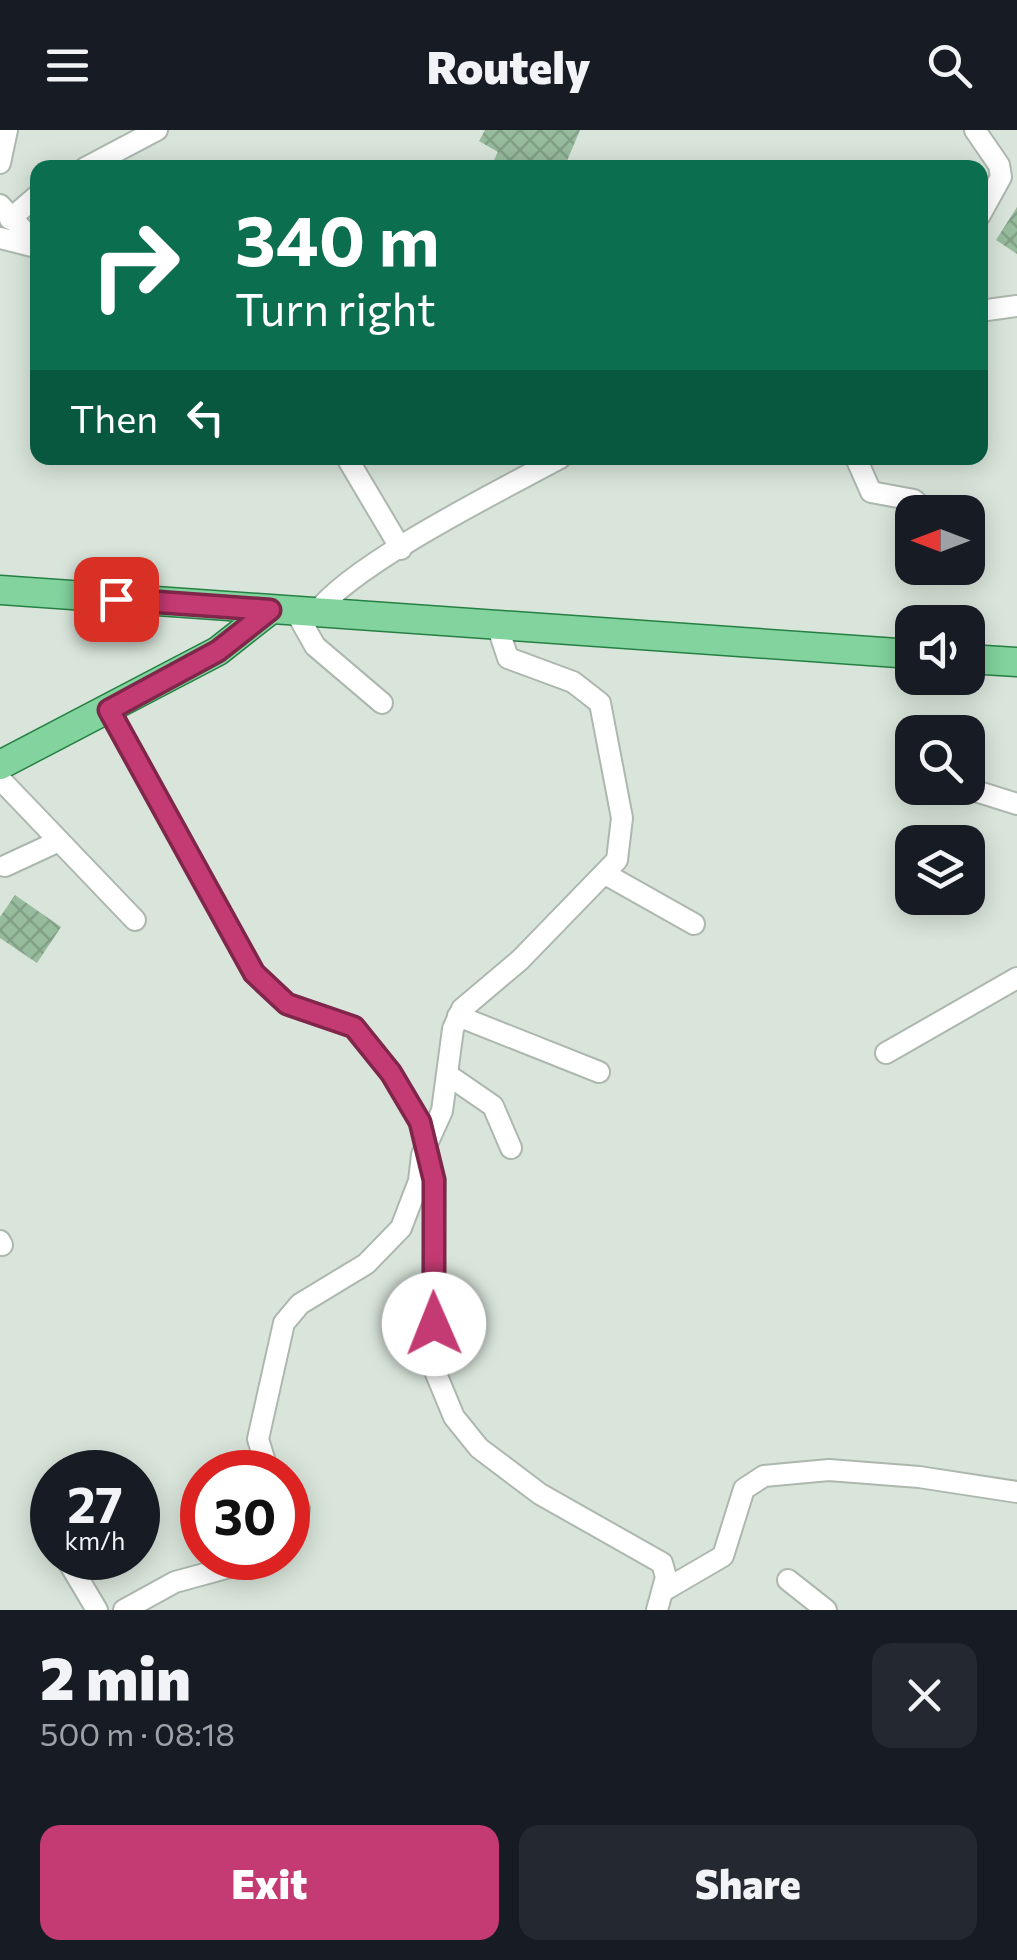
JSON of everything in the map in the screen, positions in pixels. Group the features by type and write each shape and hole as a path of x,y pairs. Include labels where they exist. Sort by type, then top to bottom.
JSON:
{"main road":[{"path":"0,590 895,653"},
{"path":"0,765 294,612"},
{"path":"985,659 1017,662"}],"street":[{"path":"0,163 8,130"},
{"path":"100,160 157,130"},
{"path":"975,130 999,165 1001,176 988,200"},
{"path":"30,201 3,221 30,241"},
{"path":"988,310 1017,306"},
{"path":"352,465 401,549"},
{"path":"382,704 315,646 294,612 548,465"},
{"path":"859,465 872,492 895,496"},
{"path":"261,1450 258,1440 284,1324 300,1304 366,1264 401,1228 448,1075 452,1029 458,1016 607,876 621,844 622,818 600,703 573,682 508,658 496,622"},
{"path":"109,710 254,973 287,1004 354,1027 391,1073 429,1145 434,1180 432,1364 446,1402 479,1448 540,1494 662,1563 666,1577 660,1600"},
{"path":"0,780 135,920"},
{"path":"985,794 1017,804"},
{"path":"5,866 59,840"},
{"path":"607,876 694,924"},
{"path":"886,1053 1017,978"},
{"path":"458,1016 599,1072"},
{"path":"448,1075 492,1106 511,1148"},
{"path":"660,1600 722,1556 744,1489 764,1476 829,1470 919,1477 1017,1492"},
{"path":"79,1580 97,1610"},
{"path":"124,1610 182,1580"},
{"path":"788,1580 826,1610"}],"building":[{"path":"485,130 580,130 567,160 494,160 498,152 479,141"},
{"path":"1017,207 1017,254 996,240"},
{"path":"15,895 61,927 37,963 0,938 0,917"}],"route":[{"path":"116,599 270,610 218,651 109,710 217,898 254,973 287,1004 354,1027 391,1073 420,1122 433,1164 434,1324"}]}
